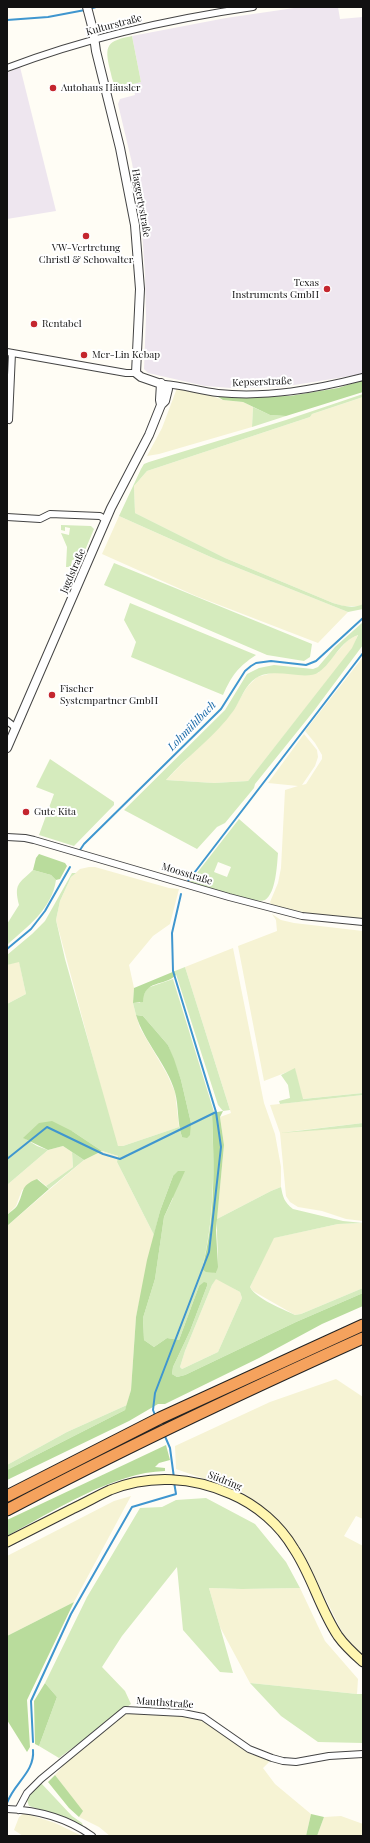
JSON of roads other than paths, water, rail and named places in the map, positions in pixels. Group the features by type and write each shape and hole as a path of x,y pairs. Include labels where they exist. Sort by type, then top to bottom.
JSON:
{"highway":[{"path":"7,1496 156,1420 363,1325"},
{"path":"7,1510 162,1432 363,1338"}],"main road":[{"name":"Südring","path":"7,1542 110,1491 131,1484 172,1479 212,1486 248,1503 271,1521 295,1549 308,1573 328,1619 338,1636 363,1662"}],"street":[{"name":"Haggertystraße","path":"87,7 120,148 136,225 140,289 136,372"},
{"name":"Kulturstraße","path":"7,68 94,40 159,24 253,7"},
{"path":"7,420 9,420 9,353 126,373 136,372 141,377 161,383"},
{"name":"Kepserstraße","path":"161,383 219,393 267,393 310,389 363,377"},
{"name":"Jagdstraße","path":"7,748 106,520 149,435 161,405 161,383"},
{"path":"7,517 40,519 50,514 100,516 106,520"},
{"path":"7,721 16,728"},
{"name":"Moosstraße","path":"7,837 25,838 72,850 302,916 363,922"},
{"name":"Mauthstraße","path":"18,1810 27,1793 42,1778 125,1710 183,1713 203,1717 249,1749 283,1761 296,1762 329,1756 363,1754"},
{"path":"8,1809 32,1812 57,1818 80,1828 92,1836"}],"waterway":[{"path":"89,9 96,7"},
{"path":"7,20 48,17 85,10"},
{"name":"Lohmühlbach","path":"80,850 84,844 221,709 245,671 251,666 256,663 271,661 306,665 316,661 363,618"},
{"path":"188,881 363,653"},
{"name":"Lohmühlbach","path":"7,949 31,929 45,911 70,867"},
{"path":"155,1415 153,1410 155,1393 209,1252 221,1147 216,1112 173,971 172,933 181,894"},
{"path":"7,1159 47,1127 103,1154 120,1159 216,1112"},
{"path":"164,1434 170,1448 174,1478"},
{"path":"33,1742 31,1701 71,1614 132,1507 176,1494 174,1482"},
{"path":"7,1803 14,1789 31,1765 33,1750"}],"place":[{"name":"Autohaus Häusler","path":"53,88"},
{"name":"VW-Vertretung Christl & Schowalter","path":"86,236"},
{"name":"Texas Instruments GmbH","path":"327,289"},
{"name":"Rentabel","path":"34,324"},
{"name":"Mer-Lin Kebap","path":"84,355"},
{"name":"Fischer Systempartner GmbH","path":"52,695"},
{"name":"Gute Kita","path":"26,812"}]}
